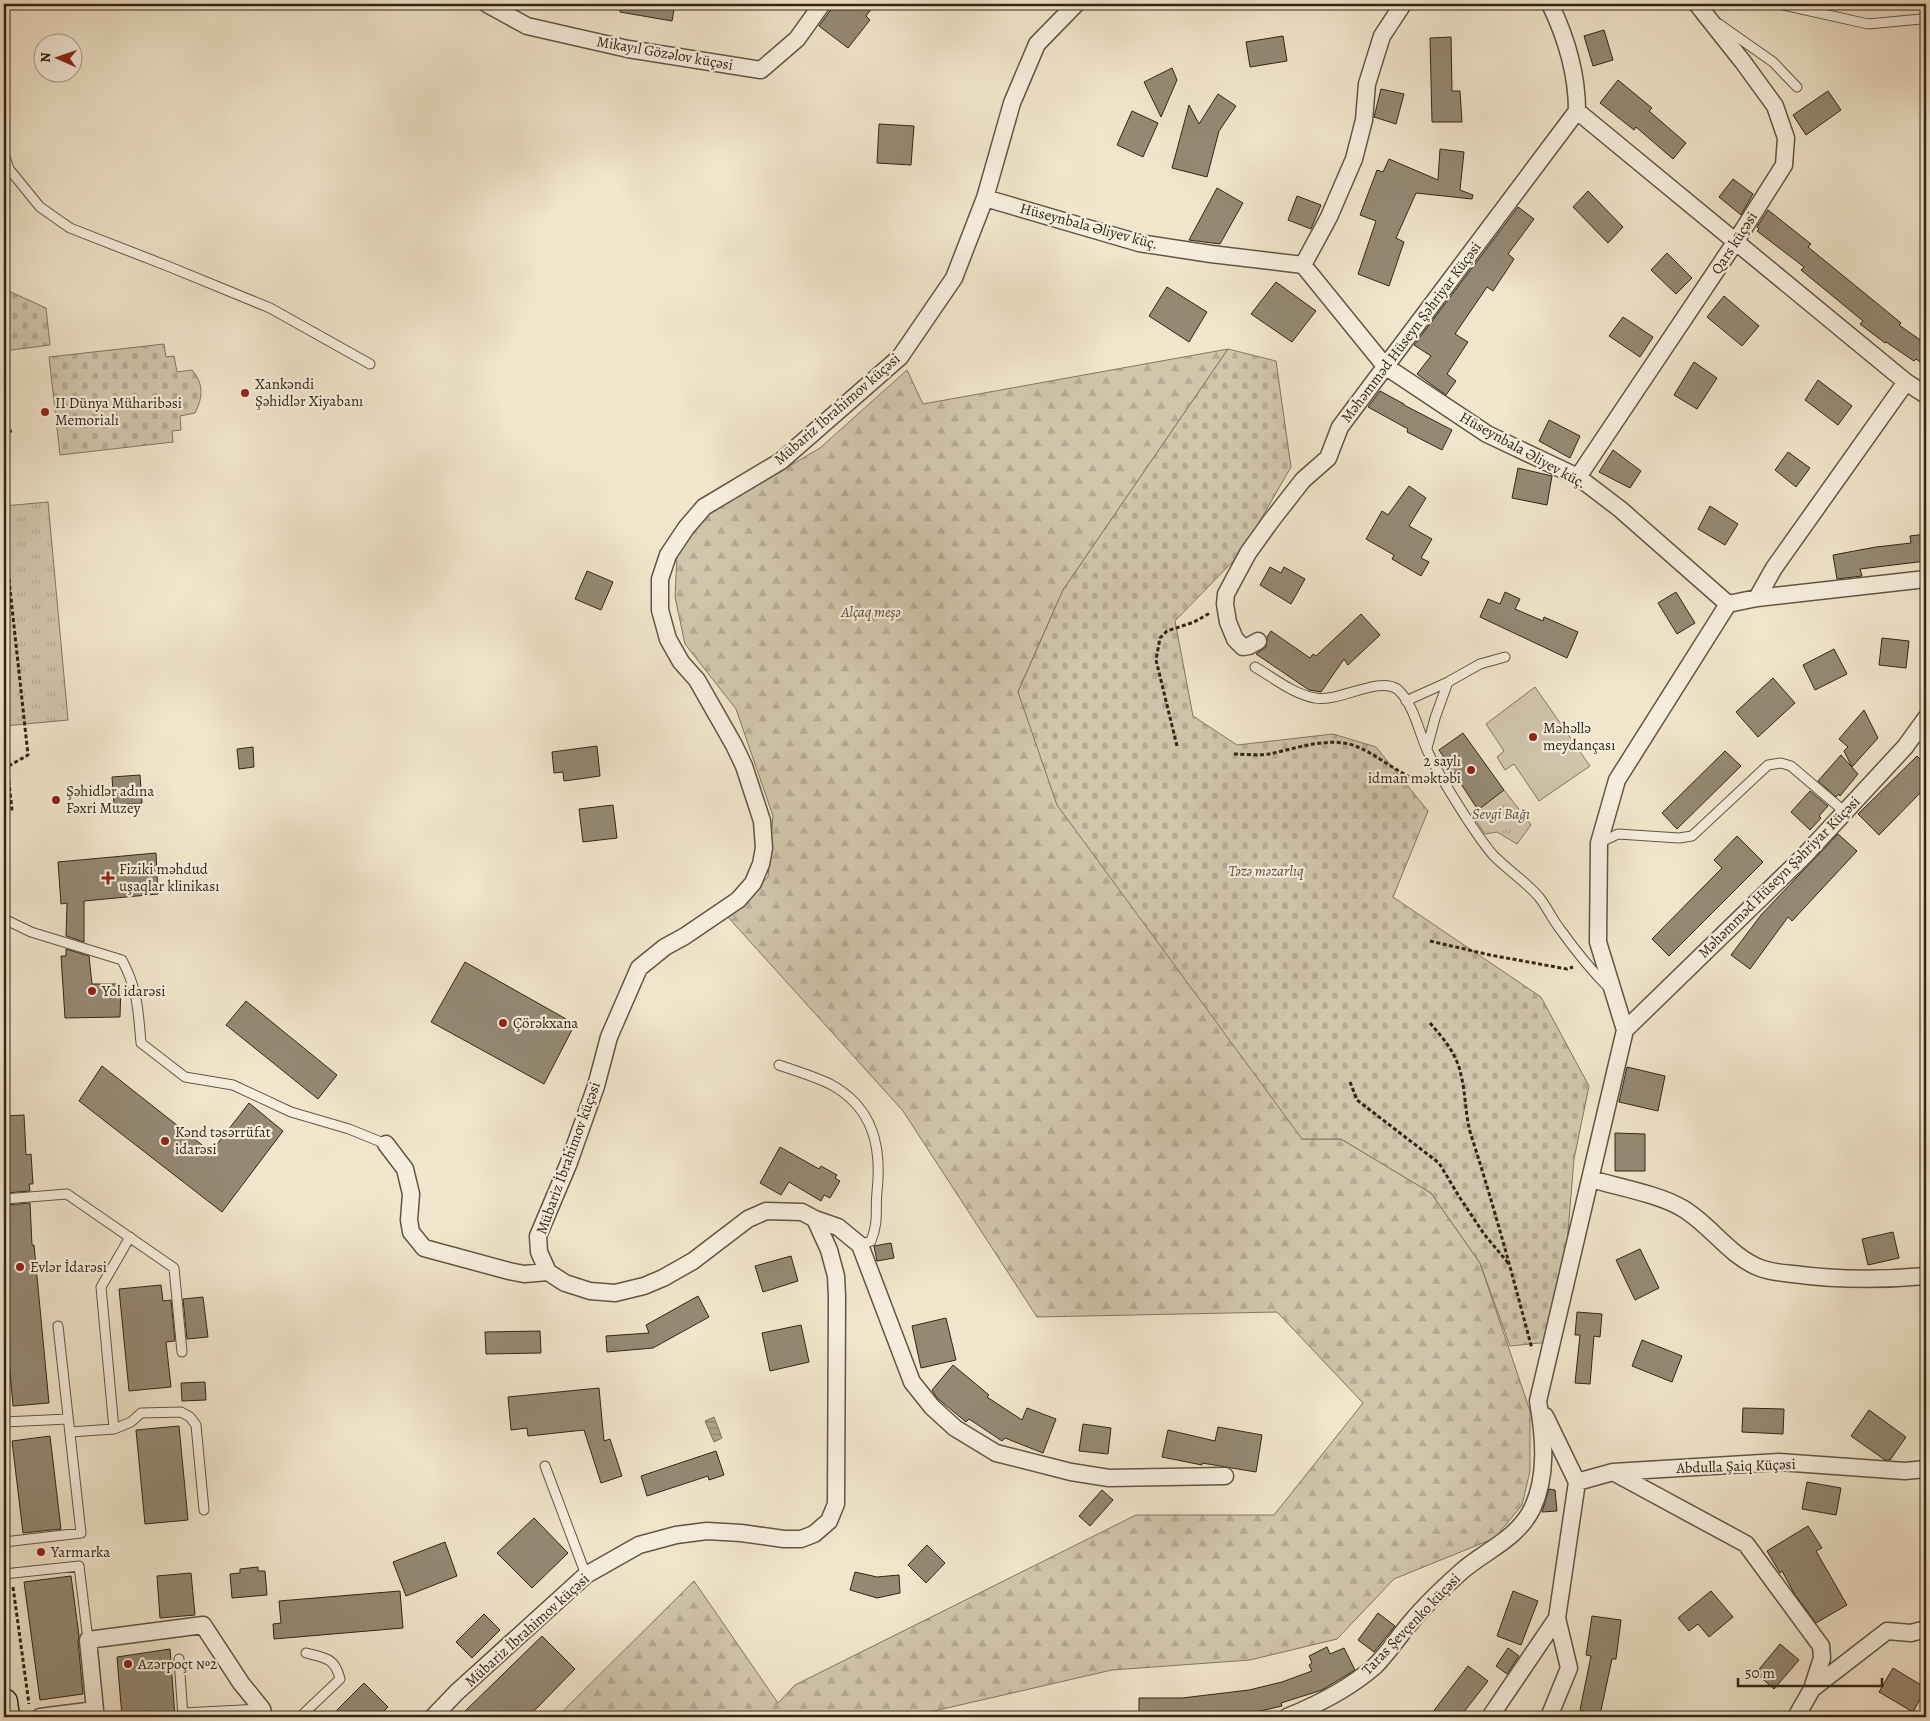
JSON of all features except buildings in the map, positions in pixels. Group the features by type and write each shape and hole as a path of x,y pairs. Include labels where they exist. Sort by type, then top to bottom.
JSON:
{"main road":[{"path":"4,1702 6,1717"}],"street":[{"name":"Mikayıl Gözəlov küçəsi","path":"487,4 528,26 628,49 761,70 797,39 822,4"},
{"path":"985,198 1012,103 1037,44 1076,4"},
{"path":"1303,265 1329,218 1354,160 1364,120 1367,84 1382,36 1403,4"},
{"path":"1550,4 1567,47 1577,98 1577,111 1906,382 1926,395"},
{"name":"Qars küçəsi","path":"1578,478 1736,241 1784,165 1786,138 1775,106 1701,8"},
{"name":"Məhəmməd Hüseyn Şəhriyar Küçəsi","path":"1225,604 1226,594 1248,553 1304,480 1328,458 1340,427 1577,111"},
{"name":"Hüseynbala Əliyev küç.","path":"985,198 1139,243 1303,265 1385,366 1487,434 1578,478 1620,510 1728,604"},
{"name":"Mübariz İbrahimov küçəsi","path":"548,1272 539,1252 538,1236 571,1156 596,1086 609,1037 638,968 665,947 685,936 738,900 753,883 761,864 764,848 762,821 744,766 697,680 682,662 668,639 660,610 660,579 668,555 686,528 704,507 781,461 900,357 954,278 985,198"},
{"path":"1757,598 1774,568 1906,382"},
{"path":"1549,1717 1569,1668 1557,1618 1577,1482 1538,1401 1625,1030 1598,942 1599,843 1617,780 1728,604 1757,598 1926,579"},
{"path":"1225,604 1228,622 1235,639 1243,647 1250,646 1258,640"},
{"name":"Məhəmməd Hüseyn Şəhriyar Küçəsi","path":"1625,1030 1805,855 1845,812 1921,737 1926,718"},
{"path":"386,1144 405,1169 411,1194 409,1220 411,1232 424,1248 524,1274 548,1272 565,1283 590,1291 615,1293 644,1286 664,1278 693,1261 748,1219 766,1211 802,1212 838,1228 860,1246 912,1382 932,1407 955,1428 996,1453 1071,1472 1109,1478 1225,1476"},
{"path":"1591,1179 1682,1208 1734,1252 1760,1268 1802,1275 1844,1278 1892,1279 1926,1276"},
{"name":"Mübariz İbrahimov küçəsi","path":"432,1717 586,1575 639,1545 676,1535 707,1531 741,1533 784,1539 802,1539 814,1534 829,1521 836,1504 837,1297 836,1276 830,1250 815,1218"},
{"name":"Taras Şevçenko küçəsi","path":"1287,1717 1319,1704 1346,1688 1374,1666 1435,1597 1464,1570 1518,1528 1532,1509 1540,1484 1544,1436 1538,1401"},
{"name":"Abdulla Şaiq Küçəsi","path":"1577,1482 1613,1472 1778,1462 1905,1471 1926,1469"},
{"path":"1613,1472 1746,1544 1821,1646 1822,1658 1812,1689 1796,1717"},
{"path":"1490,1717 1557,1618"},
{"path":"35,1712 96,1714 88,1640 203,1625 263,1713"},
{"path":"1812,1689 1887,1631 1911,1633 1926,1629"}],"lane":[{"path":"1779,4 1868,24 1921,18"},
{"path":"1701,8 1772,62 1797,87"},
{"path":"4,154 9,169 40,207 70,228 170,266 270,308 370,364"},
{"path":"1406,701 1448,682 1480,664 1505,657"},
{"path":"1255,667 1290,688 1316,699 1332,698 1366,688 1389,686 1396,689 1406,701 1418,724 1427,749 1467,819 1494,855 1538,897 1586,964 1614,993"},
{"path":"1427,749 1435,718 1448,682"},
{"path":"1599,843 1618,834 1679,838 1692,836 1768,765 1781,763 1791,766 1845,812"},
{"path":"4,919 31,932 122,960 132,979 137,998 141,1043 185,1077 233,1086 291,1112 349,1129 386,1144"},
{"path":"779,1065 829,1084 850,1096 869,1121 876,1142 879,1161 876,1200 878,1216 871,1241 860,1246"},
{"path":"4,1199 67,1194 174,1268 182,1352"},
{"path":"114,1429 101,1287 130,1237"},
{"path":"5,1542 81,1533 58,1326"},
{"path":"70,1432 114,1429 130,1422 141,1413 181,1412 190,1417 196,1425 204,1510"},
{"path":"4,1422 68,1419"},
{"path":"545,1466 586,1575"},
{"path":"8,1574 79,1566 88,1640"},
{"path":"300,1717 340,1679 337,1668 328,1658 306,1654"},
{"path":"179,1659 183,1715 263,1713"}],"path":[{"path":"4,432 12,431"},
{"path":"4,534 28,755 5,767 12,809 4,810"},
{"path":"1177,746 1156,660 1160,638 1167,631 1194,622 1225,604"},
{"path":"1234,754 1266,754 1313,745 1330,743 1348,744 1364,750 1412,779 1447,785"},
{"path":"1430,941 1490,955 1567,969 1586,964"},
{"path":"1430,1023 1445,1041 1461,1074 1464,1101 1471,1133 1484,1171 1511,1266 1534,1356"},
{"path":"1350,1082 1356,1100 1439,1162 1484,1234 1511,1266"},
{"path":"4,1517 5,1542"},
{"path":"8,1574 35,1712"}],"green space":[{"path":"4,289 46,308 50,345 4,351"},
{"path":"164,344 166,357 174,356 177,372 192,370 199,380 201,391 200,402 195,413 180,416 181,430 172,431 173,442 60,455 49,357"},
{"name":"Alçaq meşə","path":"1228,349 1063,590 1018,692 1302,1139 1341,1139 1431,1193 1480,1263 1530,1411 1530,1471 1522,1505 1495,1538 1394,1579 1337,1639 1250,1660 1112,1670 908,1717 557,1717 694,1581 778,1703 795,1685 1136,1515 1274,1515 1363,1403 1277,1312 1037,1317 903,1111 727,916 768,877 773,816 736,709 685,644 675,597 677,555 705,516 820,448 907,370 923,404"},
{"name":"Təzə məzarlıq","path":"1228,349 1276,361 1291,467 1242,552 1175,621 1193,716 1237,745 1333,734 1376,747 1428,811 1393,897 1541,997 1589,1086 1574,1159 1559,1341 1510,1346 1480,1263 1431,1193 1341,1139 1302,1139 1057,805 1018,692 1063,590"},
{"path":"48,502 68,720 4,726 4,506"},
{"name":"Məhəllə meydançası","path":"1535,687 1590,766 1539,801 1514,764 1505,770 1497,757 1504,751 1486,724"},
{"name":"Sevgi Bağı","path":"1504,790 1531,825 1517,844 1497,832 1485,834 1471,814"}],"shaded area":[{"path":"714,1417 722,1438 714,1442 705,1421"}],"place":[{"name":"Xankəndi Şəhidlər Xiyabanı","path":"245,393"},
{"name":"II Dünya Müharibəsi Memorialı","path":"45,412"},
{"name":"Məhəllə meydançası","path":"1533,737"},
{"name":"2 saylı idman məktəbi","path":"1471,770"},
{"name":"Şəhidlər adına Fəxri Muzey","path":"56,800"},
{"name":"Fiziki məhdud uşaqlar klinikası","path":"108,878"},
{"name":"Yol idarəsi","path":"92,991"},
{"name":"Çörəkxana","path":"503,1023"},
{"name":"Kənd təsərrüfat idarəsi","path":"165,1141"},
{"name":"Evlər İdarəsi","path":"20,1267"},
{"name":"Yarmarka","path":"41,1552"},
{"name":"Azərpoçt №2","path":"128,1664"}]}
